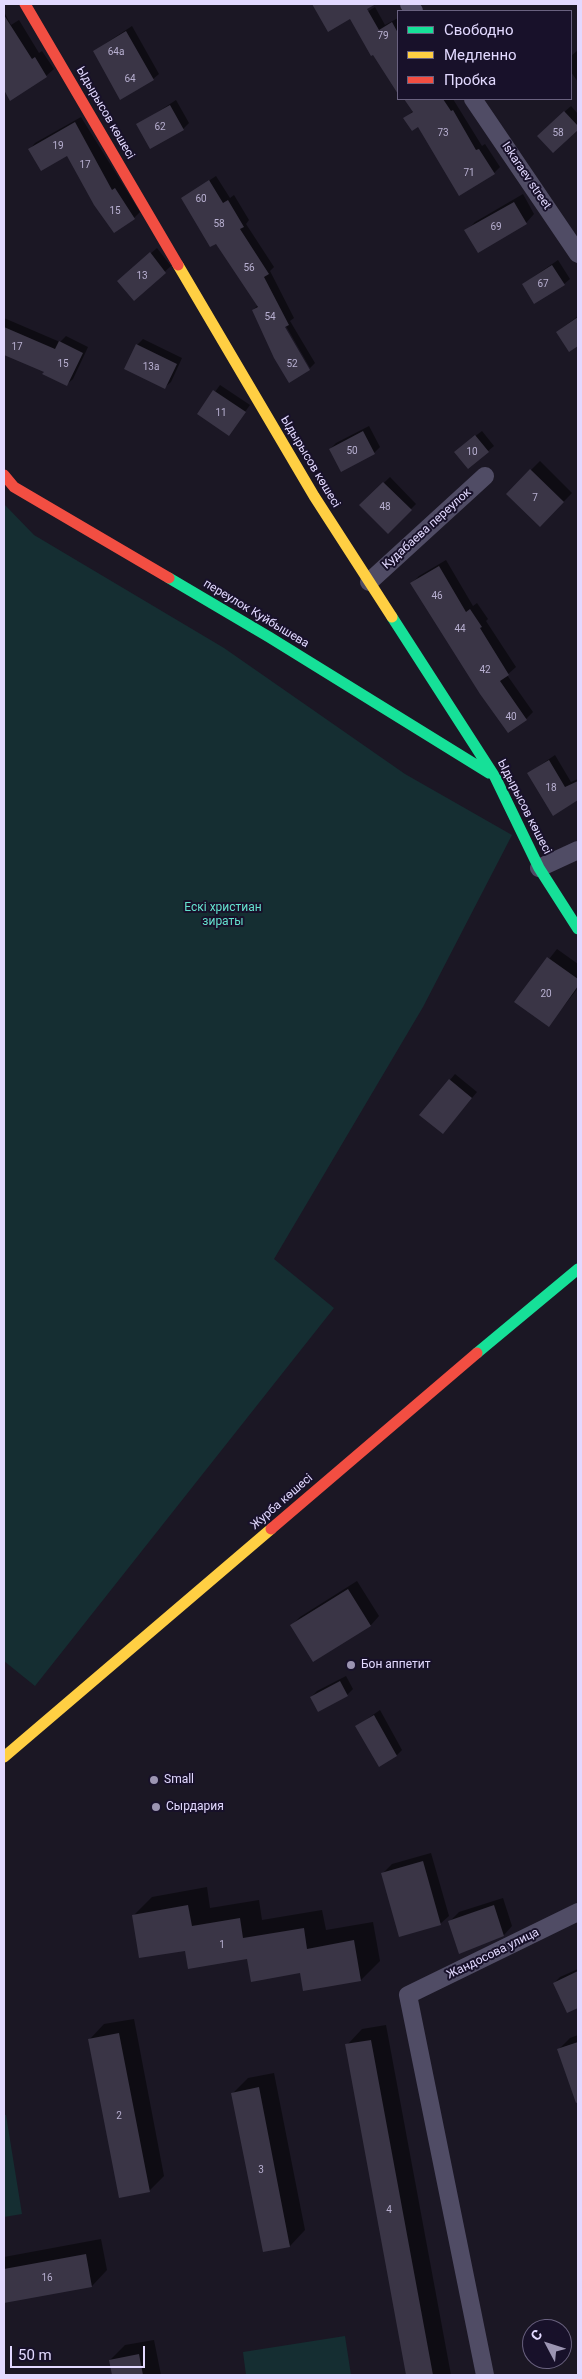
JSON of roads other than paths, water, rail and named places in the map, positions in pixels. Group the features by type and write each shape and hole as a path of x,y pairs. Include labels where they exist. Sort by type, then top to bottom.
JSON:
{"street":[{"name":"Ыдырысов көшесі","path":"26,4 314,496 495,777 539,868 578,929"},
{"name":"Iskaraev street","path":"474,100 578,254"},
{"name":"переулок Куйбышева","path":"4,476 14,487 270,637 495,777"},
{"name":"Кудабаева переулок","path":"369,582 485,476"},
{"path":"539,868 578,850"},
{"name":"Журба көшесі","path":"4,1756 578,1268"},
{"name":"Жандосова улица","path":"485,2375 408,1995 578,1912"}],"place":[{"name":"Бон аппетит","path":"351,1665"},
{"name":"Small","path":"154,1780"},
{"name":"Сырдария","path":"156,1807"}],"park label":[{"name":"Ескі христиан зираты","path":"223,915"}]}
